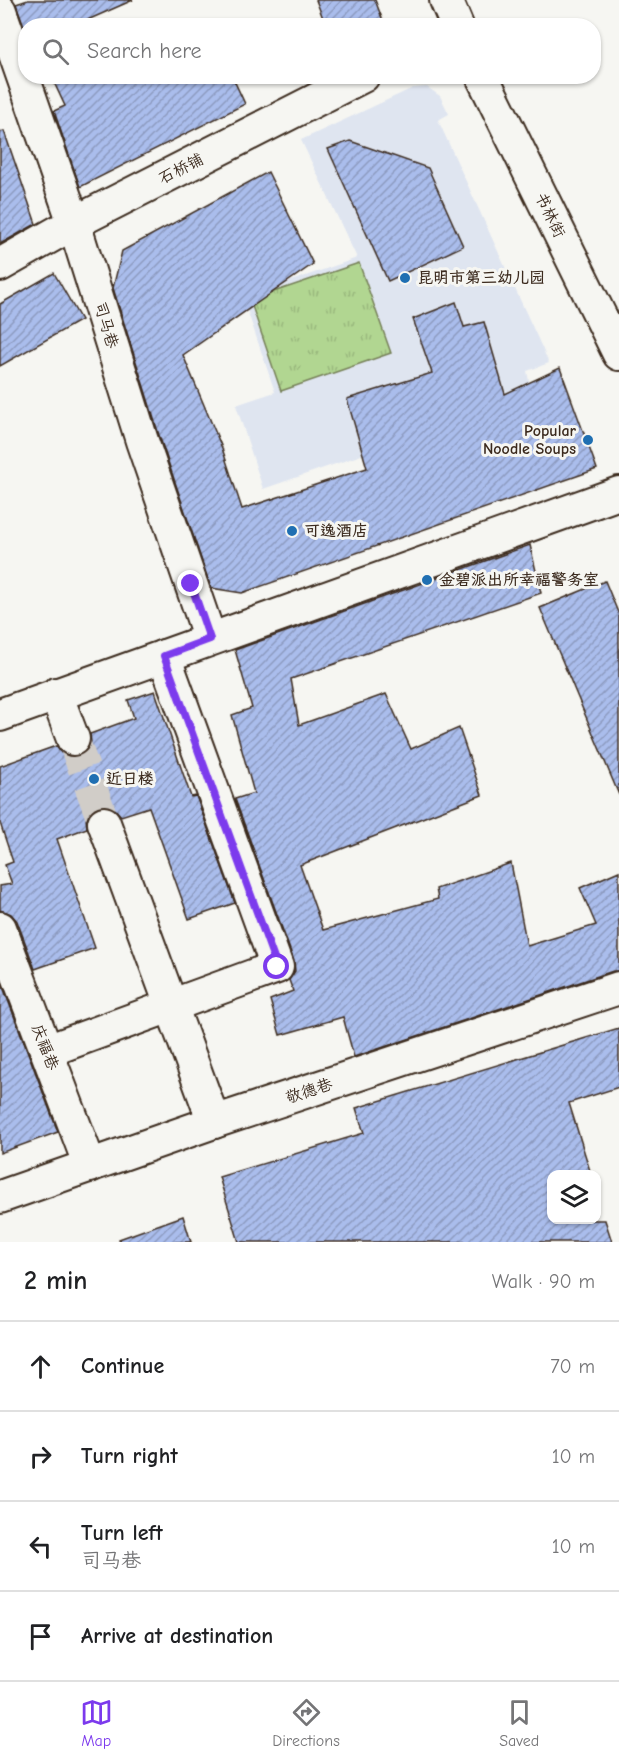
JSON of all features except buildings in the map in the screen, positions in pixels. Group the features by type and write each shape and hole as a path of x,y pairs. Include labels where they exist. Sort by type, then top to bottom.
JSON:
{"street":[{"path":"446,0 454,18"},
{"name":"司马巷","path":"0,11 18,63"},
{"name":"司马巷","path":"25,84 74,223 142,441 210,639"},
{"name":"石桥铺","path":"0,265 74,223 347,84"},
{"name":"书林街","path":"486,84 619,354"},
{"path":"0,715 619,492"},
{"path":"47,1051 277,967 164,656"},
{"path":"56,694 73,740"},
{"path":"104,822 214,1122"},
{"name":"庆福巷","path":"0,928 90,1166"},
{"name":"敬德巷","path":"0,1197 214,1122 619,988"}],"shaded area":[{"name":"昆明市第三幼儿园","path":"427,87 440,96 449,114 438,120 549,363 527,371 532,396 263,489 236,405 275,392 243,298 357,258 301,140 413,88"}],"green space":[{"path":"359,263 391,353 281,391 250,300"}],"tunnel":[{"path":"73,739 104,823"}],"place":[{"name":"昆明市第三幼儿园","path":"405,278"},
{"name":"Popular Noodle Soups","path":"588,440"},
{"name":"可逸酒店","path":"292,531"},
{"name":"金碧派出所幸福警务室","path":"427,580"},
{"name":"近日楼","path":"94,779"}],"route":[{"path":"191,584 210,639 164,656 277,967"}]}
